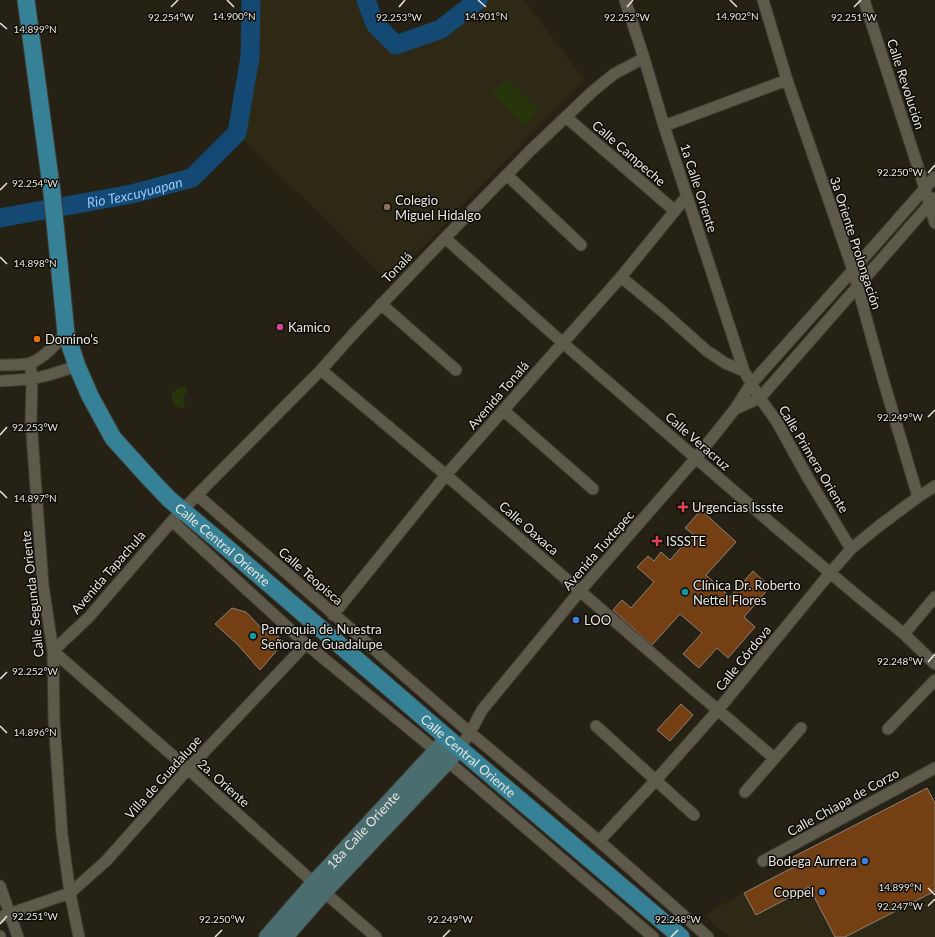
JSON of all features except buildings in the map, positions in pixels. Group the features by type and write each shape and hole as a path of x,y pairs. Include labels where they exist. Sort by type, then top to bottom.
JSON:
{"main road":[{"name":"Calle Central Oriente","path":"26,0 52,193 66,333 77,366 90,396 113,438 169,500 177,515 452,749 681,937"},
{"name":"18a Calle Oriente","path":"285,937 319,887 436,751 452,749"},
{"name":"18a Calle Oriente","path":"267,937 319,887 452,749"}],"street":[{"name":"1a Calle Oriente","path":"625,0 664,126 744,371 751,384"},
{"name":"3a Oriente Prolongación","path":"763,0 787,80 853,270 918,497"},
{"name":"Calle Revolución","path":"864,0 925,189 932,201 935,223"},
{"name":"Tonalá","path":"177,515 321,370 444,238 592,91 614,74 644,58"},
{"path":"664,126 787,80"},
{"name":"Calle Campeche","path":"566,117 675,211"},
{"path":"507,175 581,245"},
{"name":"Avenida Tuxtepec","path":"470,733 482,710 580,591 696,458 735,408 751,384 935,177"},
{"name":"Avenida Tonalá","path":"333,615 446,475 621,277 687,196"},
{"path":"735,408 760,398 932,201"},
{"name":"Calle Veracruz","path":"444,238 696,458 830,573 904,634 935,664"},
{"path":"621,277 707,351 725,363 744,371"},
{"path":"381,304 456,370"},
{"path":"0,365 30,363 50,350 66,333"},
{"name":"Calle Segunda Oriente","path":"30,363 32,378 31,421 43,585 53,651 54,720 62,834 70,893"},
{"path":"0,381 50,375 77,366"},
{"name":"Calle Oaxaca","path":"321,370 446,475 774,758"},
{"name":"Calle Primera Oriente","path":"751,384 777,422 808,478 851,549"},
{"path":"503,410 593,489"},
{"name":"Calle Córdova","path":"599,841 718,710 851,549 879,526 935,486"},
{"name":"Calle Teopisca","path":"197,495 461,726 599,841 708,937"},
{"path":"177,515 306,644 436,751"},
{"name":"Avenida Tapachula","path":"53,651 89,617 177,515"},
{"path":"904,634 935,597"},
{"name":"Villa de Guadalupe","path":"70,893 106,861 188,769 306,644"},
{"name":"2a. Oriente","path":"53,651 376,937"},
{"path":"888,729 935,680"},
{"name":"Avenida Tuxtepec","path":"461,726 482,710"},
{"name":"18a Calle Oriente","path":"452,749 461,726"},
{"path":"596,726 694,815"},
{"path":"745,792 801,728"},
{"name":"18a Calle Oriente","path":"452,749 470,733"},
{"path":"452,749 653,937 666,925"},
{"name":"Calle Chiapa de Corzo","path":"763,861 935,768"},
{"path":"0,886 5,915 18,937"},
{"path":"5,915 70,893 79,937"}],"shaded area":[{"name":"Colegio Miguel Hidalgo","path":"251,0 366,0 375,24 396,45 441,29 478,0 524,0 584,79 389,282 237,133 250,57"},
{"name":"Bodega Aurrera","path":"927,788 935,803 935,937 729,937 705,916 730,900"}],"green space":[{"path":"507,79 539,110 524,126 492,94"},
{"path":"182,387 188,388 183,398 185,408 178,407 172,399 175,390"}],"waterway":[{"name":"Rio Texcuyuapan","path":"0,218 132,194 192,178 237,133 250,57 251,0"},
{"name":"Rio Texcuyuapan","path":"366,0 375,24 396,45 441,29 478,0"}],"place":[{"name":"Colegio Miguel Hidalgo","path":"387,207"},
{"name":"Kamico","path":"280,327"},
{"name":"Domino's","path":"37,339"},
{"name":"Urgencias Issste","path":"683,507"},
{"name":"ISSSTE","path":"657,541"},
{"name":"Clínica Dr. Roberto Nettel Flores","path":"685,592"},
{"name":"LOO","path":"576,620"},
{"name":"Parroquia de Nuestra Señora de Guadalupe","path":"253,636"},
{"name":"Bodega Aurrera","path":"865,861"},
{"name":"Coppel","path":"822,892"}]}
